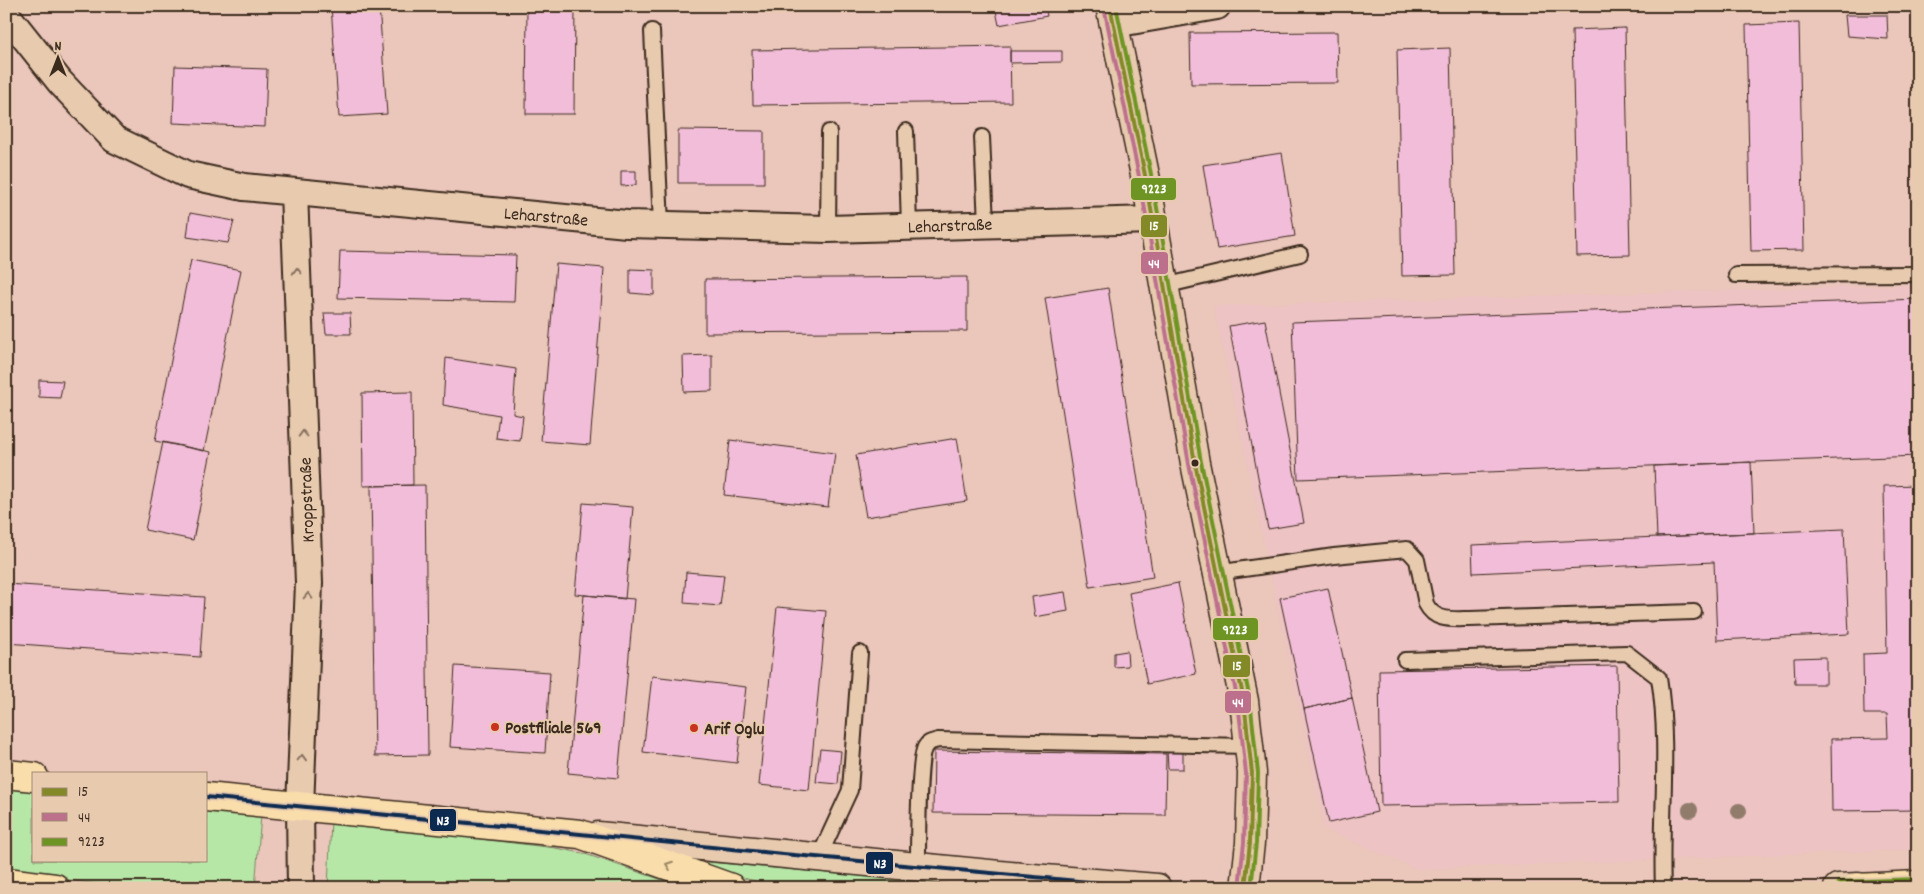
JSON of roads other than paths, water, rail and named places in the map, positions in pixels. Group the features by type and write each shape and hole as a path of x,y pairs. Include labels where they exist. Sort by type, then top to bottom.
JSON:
{"main road":[{"path":"1112,15 1153,220 1216,573 1244,702 1252,773 1251,822 1246,888"},
{"path":"6,774 32,777"},
{"path":"208,796 300,807 918,867 1157,888"},
{"path":"580,834 731,888"},
{"path":"6,882 55,888"},
{"path":"1851,887 1918,885"}],"street":[{"path":"1112,15 1216,6"},
{"name":"Leharstraße","path":"6,14 60,82 114,139 188,176 244,187 626,224 828,228 1153,220"},
{"name":"Kroppstraße","path":"294,192 309,583 300,807 301,888"}],"lane":[{"path":"652,31 660,224"},
{"path":"906,131 909,226"},
{"path":"828,228 830,132"},
{"path":"982,137 986,224"},
{"path":"1164,286 1300,254"},
{"path":"1736,275 1918,274"},
{"path":"1216,573 1334,556 1407,550 1417,560 1426,604 1429,610 1438,617 1470,618 1694,612"},
{"path":"818,857 850,790 860,652"},
{"path":"1405,660 1626,652 1659,678 1664,711 1663,888"},
{"path":"918,867 920,779 923,749 928,743 938,740 1250,746"}],"place":[{"name":"Postfiliale 569","path":"495,727"},
{"name":"Arif Oglu","path":"694,728"}]}
